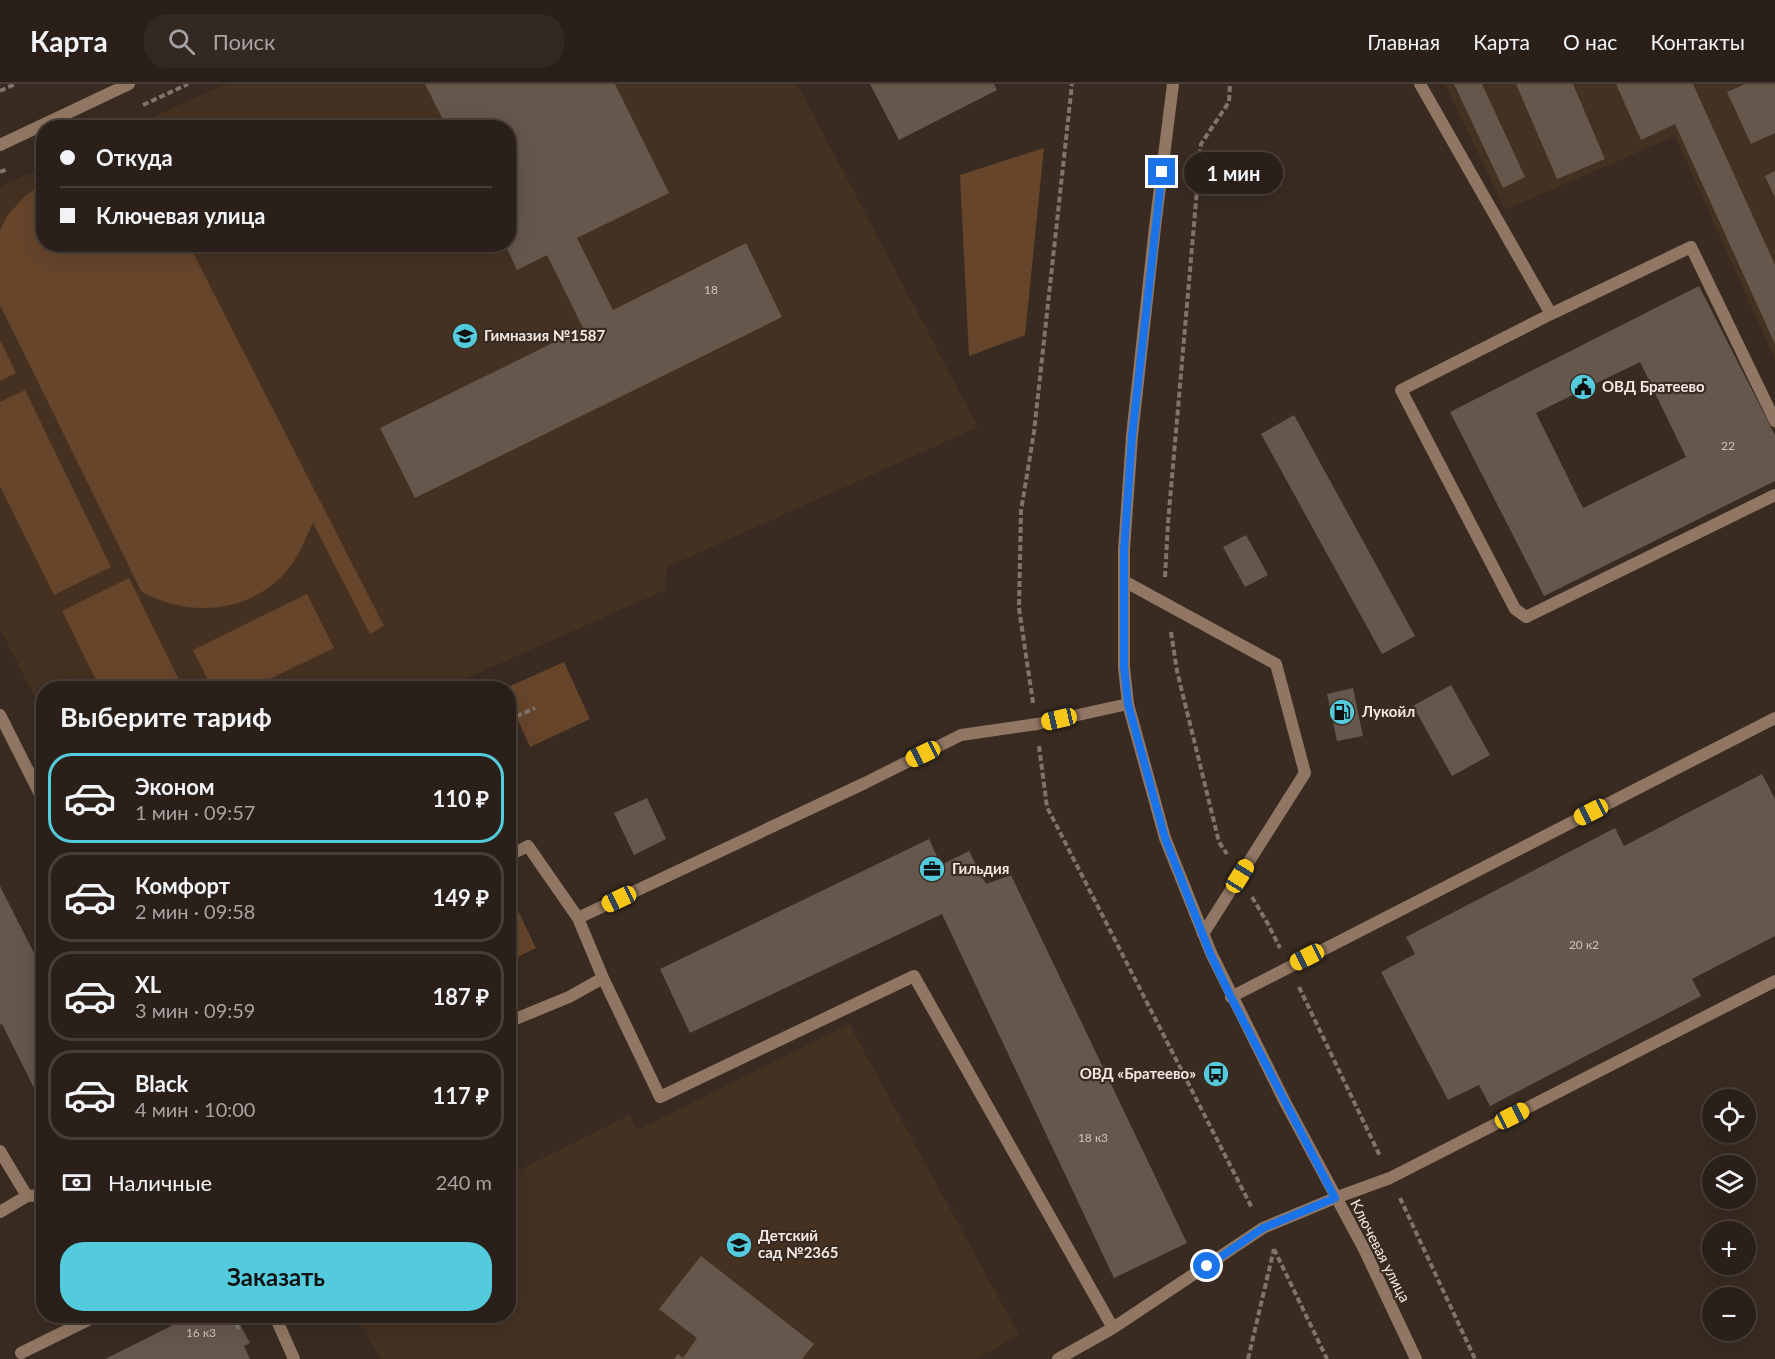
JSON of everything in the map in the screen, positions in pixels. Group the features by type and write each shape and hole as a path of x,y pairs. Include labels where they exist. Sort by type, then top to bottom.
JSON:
{"street":[{"path":"53,120 129,84"},
{"name":"Ключевая улица","path":"1173,84 1132,436 1124,550 1124,667 1128,704 1165,838 1203,934 1231,997 1335,1198 1364,1249 1416,1359"},
{"path":"1420,84 1551,314"},
{"path":"0,145 36,128"},
{"path":"1775,421 1691,247 1551,314 1401,390 1515,609 1526,617 1775,495"},
{"path":"1124,581 1276,664 1305,773 1203,934"},
{"path":"578,918 865,783 961,735 1036,724 1128,704"},
{"path":"0,715 36,786"},
{"path":"1231,997 1775,718"},
{"path":"516,852 528,846 578,918 603,978 660,1097 914,976 1113,1328"},
{"path":"516,1019 569,997 603,978"},
{"path":"1058,1359 1113,1328 1263,1228 1390,1178 1775,981"},
{"path":"0,1151 27,1196"},
{"path":"0,1212 27,1196 36,1195"},
{"path":"21,1353 82,1323"},
{"path":"278,1323 294,1359"}],"path":[{"path":"0,91 15,84"},
{"path":"1072,84 1034,432 1021,511 1019,608 1047,807 1263,1228"},
{"path":"1230,84 1229,102 1201,144 1168,524 1165,584 1177,670 1220,842 1268,924 1308,1004 1475,1359"},
{"path":"516,716 535,708"},
{"path":"1248,1359 1274,1249 1328,1359"},
{"path":"236,1323 240,1331"}],"shaded area":[{"name":"Гимназия №1587","path":"226,84 797,84 978,427 667,567 665,590 461,681 36,681 36,699 0,628 0,187 36,170 36,252 516,252 516,120 146,120"},
{"path":"1445,84 1775,84 1775,360 1675,136 1505,210"},
{"path":"1044,148 1025,335 969,356 960,175"},
{"path":"36,189 36,252 193,252 384,626 370,634 313,523 289,568 275,583 258,595 219,607 199,608 179,606 141,591 0,305 0,230 7,216 25,196"},
{"path":"0,340 16,373 0,381"},
{"path":"25,390 111,567 54,595 0,486 0,402"},
{"path":"129,578 180,681 97,681 62,611"},
{"path":"307,594 334,648 266,681 208,681 193,650"},
{"path":"564,662 590,719 530,747 516,716 516,684"},
{"path":"516,906 536,948 516,958"},
{"name":"Детский сад №2365","path":"849,1024 1019,1335 976,1359 381,1359 359,1323 516,1323 516,1172 629,1115 638,1130"}],"building":[{"path":"425,84 615,84 669,193 577,238 613,310 746,243 782,317 415,498 380,428 583,328 547,255 517,270 509,252 516,252 516,120 443,120"},
{"path":"870,84 994,84 997,90 899,140"},
{"path":"1454,84 1482,84 1525,177 1503,188"},
{"path":"1516,84 1573,84 1605,159 1557,179"},
{"path":"1616,84 1693,84 1775,265 1775,344 1675,124 1641,140"},
{"path":"1745,84 1775,84 1775,133 1751,144 1727,92"},
{"path":"1775,171 1775,198 1765,176"},
{"path":"1699,286 1775,435 1775,481 1544,596 1450,412","holes":["1640,362 1686,457 1583,508 1536,413"]},
{"path":"1294,415 1415,636 1382,654 1261,434"},
{"path":"1246,535 1268,575 1245,587 1223,547"},
{"path":"1451,685 1490,755 1452,776 1413,706"},
{"path":"1353,688 1363,736 1337,741 1327,694"},
{"path":"1762,774 1775,799 1775,936 1692,979 1701,996 1490,1106 1479,1085 1448,1100 1381,972 1415,954 1406,937 1615,828 1624,846"},
{"path":"647,798 666,839 634,855 614,813"},
{"path":"929,839 941,865 969,851 986,884 1011,875 1187,1243 1114,1278 942,914 690,1033 660,969"},
{"path":"0,886 36,957 36,1092 2,1024 0,1025"},
{"path":"701,1256 814,1344 802,1359 674,1359 678,1354 683,1358 697,1338 659,1309"},
{"path":"177,1323 239,1323 250,1343 244,1346 250,1359 105,1359"}],"place":[{"name":"Гимназия №1587","path":"465,336"},
{"name":"ОВД Братеево","path":"1583,387"},
{"name":"Лукойл","path":"1342,712"},
{"name":"Гильдия","path":"932,869"},
{"name":"ОВД «Братеево»","path":"1216,1074"},
{"name":"Детский сад №2365","path":"739,1245"}],"route":[{"path":"1162,172 1132,436 1124,550 1124,667 1128,704 1165,838 1210,953 1335,1198 1263,1228 1207,1266"}]}
